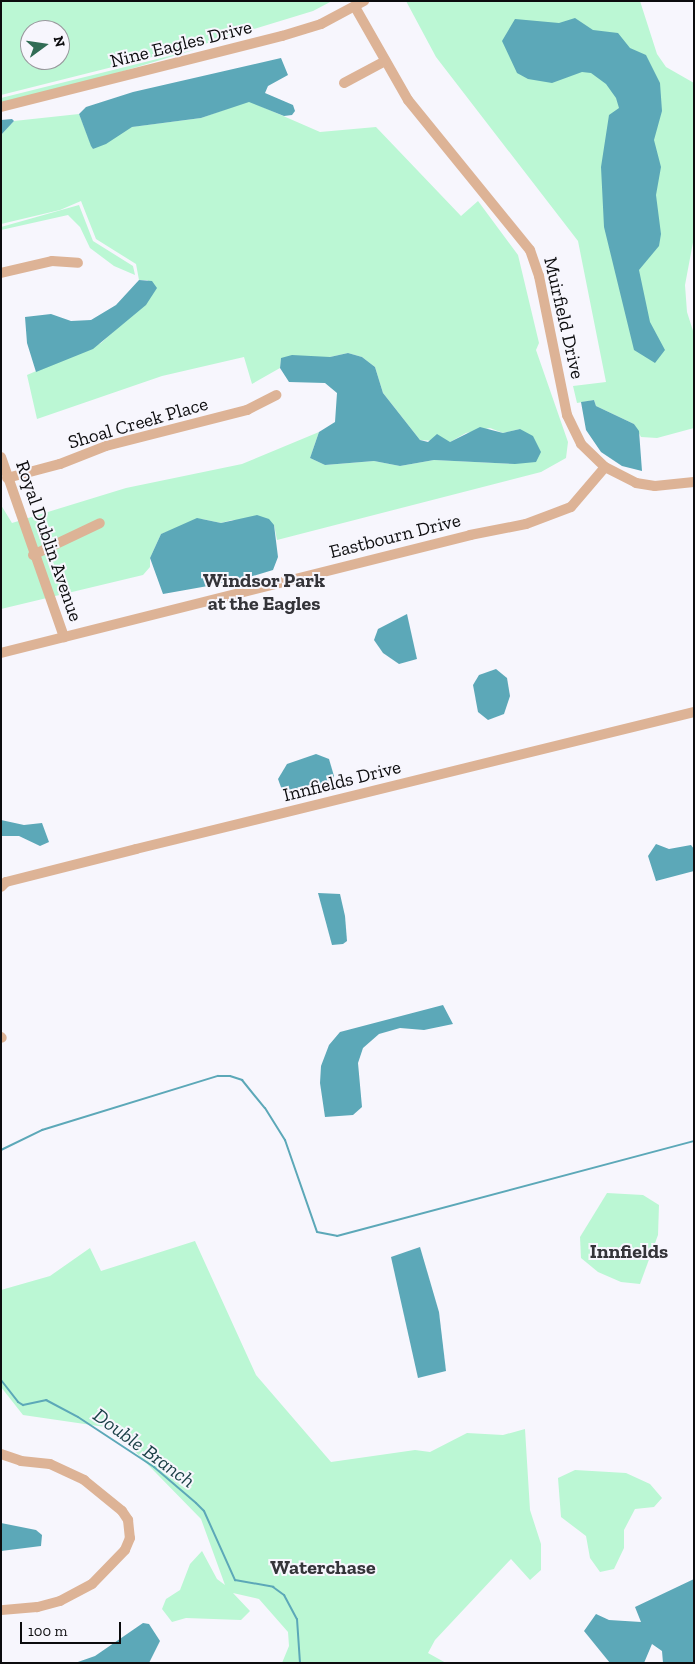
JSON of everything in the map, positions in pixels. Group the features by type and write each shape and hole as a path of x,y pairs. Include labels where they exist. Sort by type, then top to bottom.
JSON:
{"street":[{"name":"Muirfield Drive","path":"360,4 385,60 408,100 530,250 539,276 567,415 582,444 605,467 629,480 655,486 694,482"},
{"name":"Nine Eagles Drive","path":"1,107 282,36 321,24 360,4"},
{"path":"344,83 385,60"},
{"path":"1,273 52,261 78,263"},
{"name":"Shoal Creek Place","path":"6,478 60,464 106,446 247,410 276,395"},
{"name":"Royal Dublin Avenue","path":"1,456 6,478 33,556 64,637"},
{"name":"Eastbourn Drive","path":"1,653 541,519 571,507 605,467"},
{"path":"33,556 100,523"},
{"name":"Innfields Drive","path":"1,886 6,882 107,856 694,712"},
{"path":"1,1454 21,1461 50,1464 84,1480 122,1512 128,1520 130,1538 125,1550 92,1584 60,1601 37,1607 1,1610"}],"green space":[{"path":"1,1 332,1 313,11 208,43 1,95"},
{"path":"406,1 640,1 657,54 666,67 694,83 694,237 685,285 687,312 694,334 694,428 657,438 641,437 634,424 596,406 594,400 577,403 573,386 606,382 578,241 436,57"},
{"path":"197,49 97,79 1,103 1,98"},
{"path":"249,101 320,132 376,127 461,216 478,201 518,255 539,343 536,350 568,442 566,458 541,472 277,540 274,525 232,520 221,523 202,519 161,534 150,558 150,567 143,575 1,609 1,505 12,523 126,488 242,464 319,432 310,458 325,465 374,461 400,466 434,460 515,464 520,429 503,433 490,428 466,433 450,442 420,440 383,393 375,367 362,357 348,353 330,357 281,358 280,368 252,384 244,357 162,376 37,419 27,375 101,343 114,331 148,280 139,280 136,264 96,239 81,201 60,210 1,224 1,135 14,121 79,114 93,149 131,127 201,118"},
{"path":"79,205 93,241 133,266 135,275 114,266 90,248 80,227 68,215 1,230 1,227"},
{"path":"607,1193 643,1195 659,1205 658,1235 640,1284 621,1282 598,1272 581,1258 580,1237"},
{"path":"195,1241 256,1375 331,1462 415,1450 430,1452 467,1433 503,1435 525,1429 530,1510 541,1544 541,1570 530,1580 511,1559 435,1640 428,1653 446,1663 282,1663 289,1646 288,1632 259,1599 233,1593 250,1611 241,1620 186,1618 172,1622 162,1609 166,1599 180,1590 190,1564 202,1551 217,1579 225,1585 201,1519 112,1428 23,1415 1,1387 1,1290 50,1276 90,1248 101,1271"},
{"path":"575,1470 626,1473 650,1484 662,1498 654,1507 635,1509 624,1530 624,1548 614,1569 600,1572 590,1558 586,1536 561,1517 558,1478"}],"water":[{"path":"575,18 593,30 618,33 630,48 646,55 660,83 662,111 654,140 661,167 656,195 661,234 659,246 639,270 650,322 665,350 655,363 634,350 604,227 601,167 609,115 619,108 616,98 606,84 591,73 582,72 552,83 528,79 517,73 502,41 515,19 559,23"},
{"path":"281,58 288,75 268,86 265,93 293,105 295,111 292,115 284,116 249,102 201,118 132,127 106,144 93,149 79,114 86,107 133,92"},
{"path":"12,119 14,121 1,135 1,120"},
{"path":"139,280 152,281 157,288 146,305 93,349 36,372 27,343 25,317 51,314 71,321 91,320 116,305"},
{"path":"348,353 362,357 375,367 383,393 420,440 428,442 437,434 450,442 480,427 503,433 520,429 533,436 541,452 536,462 515,464 434,460 400,466 374,461 325,465 310,458 319,432 335,422 337,393 325,383 289,382 280,368 281,358 292,355 330,357"},
{"path":"594,400 596,406 634,424 639,431 642,471 622,466 601,452 586,430 581,402"},
{"path":"257,515 269,519 274,525 278,557 273,570 236,581 163,594 150,558 161,534 197,518 221,523"},
{"path":"407,614 417,659 399,664 383,653 374,640 378,629"},
{"path":"496,669 507,678 510,696 504,714 488,720 478,712 473,685 479,675"},
{"path":"316,754 329,759 334,776 331,782 296,793 282,790 278,779 287,764"},
{"path":"1,820 24,825 42,823 49,842 40,846 19,836 1,836"},
{"path":"656,844 669,849 691,845 694,849 694,871 656,881 648,856"},
{"path":"318,893 340,894 345,916 347,941 343,944 332,945"},
{"path":"443,1005 453,1024 424,1030 400,1028 379,1034 363,1048 358,1063 362,1107 353,1115 325,1117 320,1083 321,1066 329,1045 340,1032"},
{"path":"420,1247 439,1312 446,1371 418,1378 391,1257"},
{"path":"1,1523 36,1530 42,1535 41,1546 1,1551"},
{"path":"694,1579 694,1663 663,1663 662,1651 652,1644 644,1663 610,1663 584,1631 596,1614 609,1620 641,1622 635,1607"},
{"path":"143,1623 149,1624 160,1641 149,1663 75,1663 95,1656"}],"waterway":[{"path":"1,1150 42,1130 218,1076 230,1076 242,1080 265,1108 285,1140 317,1232 337,1236 694,1141"},
{"name":"Double Branch","path":"1,1380 18,1402 23,1405 46,1400 78,1417 154,1467 196,1503 204,1511 235,1580 273,1587 284,1595 297,1619 300,1663"}],"district":[{"name":"Windsor Park at the Eagles","path":"264,592"},
{"name":"Innfields","path":"629,1251"},
{"name":"Waterchase","path":"323,1567"}]}
